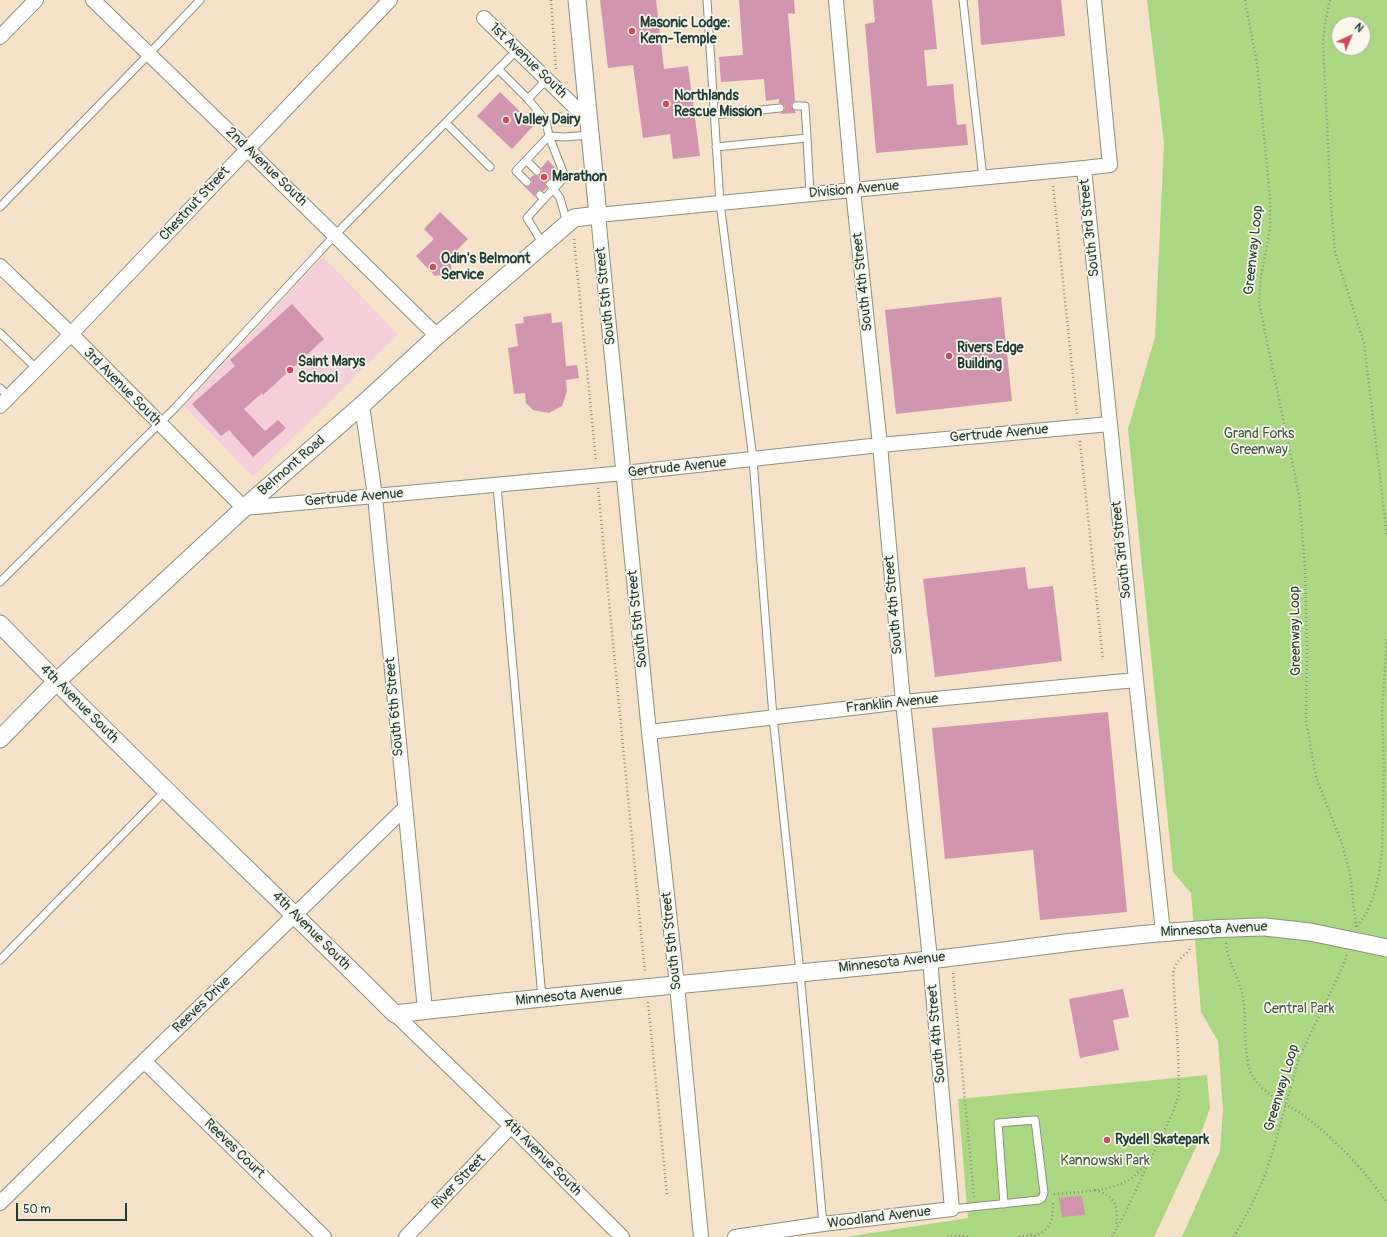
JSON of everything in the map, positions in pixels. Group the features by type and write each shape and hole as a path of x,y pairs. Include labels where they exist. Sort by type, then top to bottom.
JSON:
{"street":[{"path":"0,37 36,0"},
{"name":"2nd Avenue South","path":"93,0 247,148 438,336"},
{"name":"Chestnut Street","path":"3,397 37,369 390,0"},
{"name":"South 5th Street","path":"577,0 649,732 701,1237"},
{"name":"South 4th Street","path":"836,0 853,190 880,445 903,702 930,959 952,1209"},
{"name":"Division Avenue","path":"598,215 1110,165 1094,0"},
{"name":"1st Avenue South","path":"484,18 558,91 589,127"},
{"name":"South 3rd Street","path":"1084,168 1163,932"},
{"path":"570,221 574,218 598,215"},
{"name":"Belmont Road","path":"0,739 56,682 244,508 570,221"},
{"name":"3rd Avenue South","path":"0,266 71,334 244,508"},
{"name":"South 6th Street","path":"362,405 375,496 425,1010"},
{"name":"Gertrude Avenue","path":"244,508 597,476 880,445 1110,424"},
{"name":"4th Avenue South","path":"0,624 56,682 295,914 395,1014 512,1126 622,1237"},
{"name":"Franklin Avenue","path":"649,732 903,702 1136,680"},
{"name":"Reeves Drive","path":"0,1203 405,808"},
{"name":"Minnesota Avenue","path":"395,1014 952,957 1188,930 1265,927 1310,932 1387,948"},
{"name":"Reeves Court","path":"144,1061 324,1237"},
{"name":"River Street","path":"406,1237 512,1126"},
{"name":"Woodland Avenue","path":"735,1237 823,1224 952,1209"}],"lane":[{"path":"0,206 200,0"},
{"path":"707,0 720,203 753,459 773,717 800,972 823,1224"},
{"path":"963,0 983,178"},
{"path":"0,582 159,424 335,235 517,50"},
{"path":"498,69 528,99 546,121 549,136 564,178 552,186 527,218 543,244"},
{"path":"528,99 547,80"},
{"path":"796,106 805,106 810,194"},
{"path":"714,115 780,108"},
{"path":"446,123 490,167"},
{"path":"549,136 564,137 589,127"},
{"path":"527,182 516,171 549,136"},
{"path":"716,147 807,138"},
{"path":"526,160 537,171"},
{"path":"552,186 560,198 570,221"},
{"path":"0,333 37,369"},
{"path":"497,485 542,998"},
{"path":"0,960 166,789"},
{"path":"952,1209 1004,1204 1039,1200 1042,1198 1044,1193 1035,1120 998,1123 1004,1204"}],"path":[{"path":"551,0 558,91 564,137"},
{"name":"Greenway Loop","path":"1244,0 1258,64 1270,198 1270,229 1260,276 1259,303 1299,495 1307,641 1306,720 1316,777 1342,844 1350,873 1356,928 1366,914 1374,896 1382,852 1384,766 1382,711 1387,639"},
{"path":"1330,0 1325,23 1324,44 1331,204 1335,252 1364,343 1387,536"},
{"path":"570,221 597,476 667,1195"},
{"path":"1223,928 1226,947 1241,986 1244,1000 1247,1052 1249,1068 1252,1075 1264,1090 1305,1117 1330,1138 1359,1167 1387,1204"},
{"path":"1112,1237 1173,1112 1179,1094 1173,974 1179,959 1189,951 1190,944 1188,930"},
{"name":"Greenway Loop","path":"1234,1237 1264,1178 1300,1058 1342,968 1349,948"},
{"path":"952,957 975,1207"},
{"path":"1019,1237 1031,1235 1035,1236 1042,1233 1049,1226 1053,1217 1052,1194 1113,1187 1134,1176 1148,1162"},
{"path":"1095,1190 1108,1196 1114,1201 1117,1216 1116,1228"},
{"path":"948,1237 971,1237"}],"shaded area":[{"name":"Saint Marys School","path":"323,257 398,334 253,477 184,406"}],"green space":[{"name":"Grand Forks Greenway","path":"1147,0 1387,0 1387,1237 1182,1237 1220,1151 1223,1110 1218,1041 1201,1012 1191,893 1173,872 1128,429 1155,337 1164,143"},
{"name":"Kannowski Park","path":"1207,1075 1210,1108 1196,1147 1154,1237 846,1237 968,1218 958,1099"}],"building":[{"path":"600,0 656,0 664,69 688,66 700,156 673,159 670,134 643,138 633,65 608,68"},
{"path":"739,0 794,0 795,14 788,13 795,101 791,106 796,113 780,114 785,108 784,105 779,103 779,99 766,101 764,79 721,82 719,57 743,55"},
{"path":"873,0 932,0 937,49 924,50 927,86 953,84 957,125 966,124 968,145 876,153 865,24 875,22"},
{"path":"978,0 1061,0 1065,36 981,45"},
{"name":"Valley Dairy","path":"500,92 534,125 512,149 477,116"},
{"name":"Marathon","path":"548,160 559,175 554,181 550,179 547,180 545,184 547,188 543,191 539,190 536,192 536,198 523,185 528,187 531,185 532,181 530,178 534,175 538,176 541,174 541,168"},
{"path":"440,212 468,239 450,257 452,273 435,276 416,256 434,239 424,229"},
{"name":"Rivers Edge Building","path":"1001,297 1012,401 896,414 885,310"},
{"path":"292,304 324,339 263,395 262,393 244,409 265,431 278,420 286,428 253,457 229,430 221,436 192,404 235,366 230,360"},
{"path":"551,313 552,323 562,322 566,366 577,365 579,378 566,380 567,391 562,406 549,413 533,410 526,403 525,393 514,394 508,348 518,346 515,324 524,323 523,317"},
{"path":"1025,567 1028,589 1053,586 1062,661 935,677 923,579"},
{"path":"1108,712 1127,912 1040,920 1033,850 945,859 932,728"},
{"path":"1123,989 1129,1017 1113,1020 1119,1050 1080,1058 1069,999"},
{"path":"1082,1196 1085,1215 1062,1217 1059,1198"}],"place":[{"name":"Masonic Lodge: Kem-Temple","path":"632,31"},
{"name":"Northlands Rescue Mission","path":"666,104"},
{"name":"Valley Dairy","path":"506,120"},
{"name":"Marathon","path":"544,177"},
{"name":"Odin's Belmont Service","path":"433,267"},
{"name":"Rivers Edge Building","path":"949,356"},
{"name":"Saint Marys School","path":"290,370"},
{"name":"Rydell Skatepark","path":"1107,1140"}],"park label":[{"name":"Central Park","path":"1299,1009"}]}
